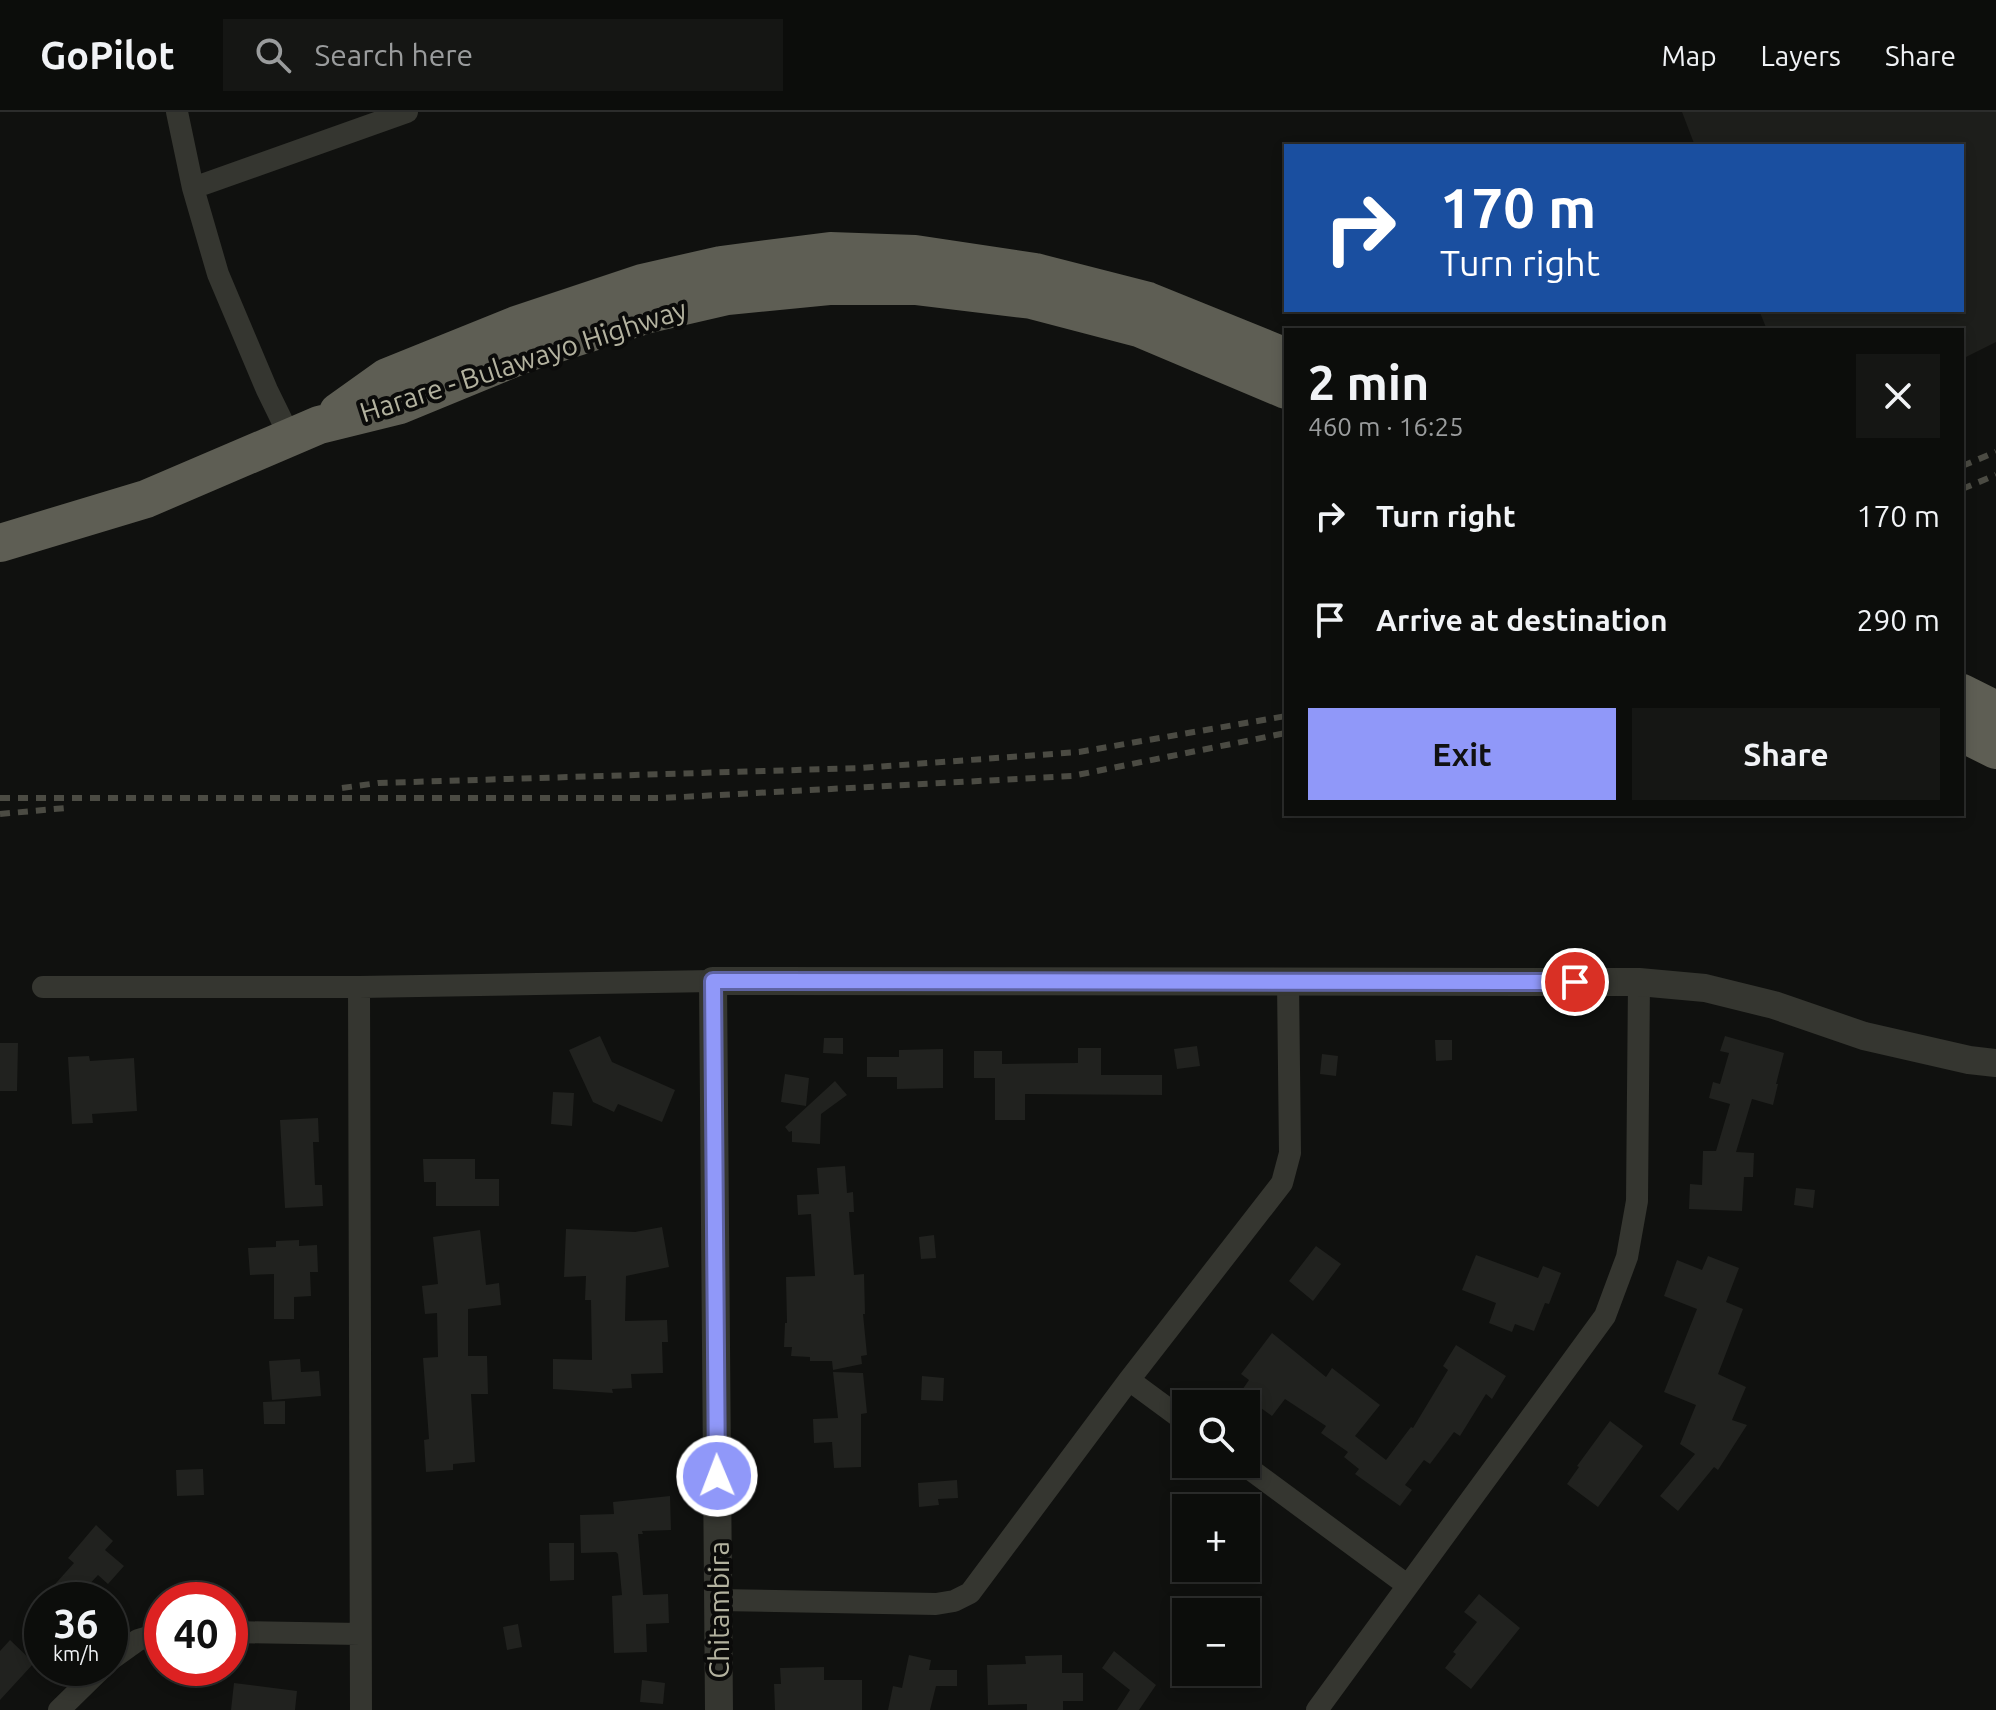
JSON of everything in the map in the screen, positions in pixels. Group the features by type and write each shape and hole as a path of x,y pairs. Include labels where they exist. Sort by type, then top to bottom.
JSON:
{"highway":[{"name":"Harare - Bulawayo Highway","path":"305,431 387,377 516,325 642,283 721,265 830,251 915,254 1035,272 1148,301 1284,356"},
{"name":"Harare - Bulawayo Highway","path":"0,543 146,499 305,431 400,405 524,354 649,314 727,296 829,286 915,286 1032,300 1139,328 1284,389"},
{"path":"1964,694 1996,710"},
{"path":"1964,734 1996,750"}],"street":[{"path":"177,112 193,188 218,274 305,431"},
{"path":"193,188 407,112"},
{"path":"43,987 359,987 713,981 1639,982 1705,988 1774,1005 1864,1036 1969,1060 1996,1063"},
{"name":"Chitambira","path":"713,981 719,1710"},
{"path":"718,1600 936,1604 954,1601 970,1593 1129,1380 1282,1183 1290,1153 1288,982"},
{"path":"1317,1710 1605,1316 1627,1257 1637,1201 1639,982"},
{"path":"359,987 361,1710"},
{"path":"1129,1380 1172,1412"},
{"path":"1260,1477 1407,1585"},
{"path":"248,1632 360,1634"},
{"path":"59,1710 84,1686"}],"shaded area":[{"path":"1682,112 1996,112 1996,342 1964,358 1964,328 1766,328 1760,312 1964,312 1964,144 1694,144"}],"building":[{"path":"600,1036 612,1062 675,1090 662,1122 618,1104 614,1112 593,1102 569,1050"},
{"path":"1725,1036 1784,1053 1778,1084 1773,1105 1752,1099 1736,1152 1754,1153 1753,1177 1744,1177 1742,1211 1689,1209 1690,1184 1702,1185 1703,1151 1716,1151 1730,1104 1709,1098 1713,1082 1720,1084 1729,1053 1720,1051"},
{"path":"824,1038 843,1038 843,1054 823,1053"},
{"path":"1435,1040 1452,1040 1452,1060 1436,1061"},
{"path":"0,1043 18,1043 17,1091 0,1091"},
{"path":"1197,1046 1200,1066 1177,1069 1174,1049"},
{"path":"1078,1048 1101,1048 1101,1075 1162,1075 1162,1095 1025,1094 1025,1120 995,1120 995,1078 974,1078 974,1051 1002,1051 1002,1064 1078,1063"},
{"path":"943,1049 943,1088 897,1089 897,1077 867,1077 867,1057 899,1057 899,1050"},
{"path":"1322,1054 1338,1056 1336,1076 1320,1074"},
{"path":"89,1056 90,1061 134,1058 137,1111 92,1114 93,1123 72,1124 68,1057"},
{"path":"785,1074 809,1078 806,1106 781,1102"},
{"path":"835,1081 847,1095 821,1114 820,1144 792,1142 792,1131 785,1127"},
{"path":"553,1092 574,1093 572,1126 551,1124"},
{"path":"318,1118 319,1142 313,1142 315,1185 322,1185 323,1206 285,1208 280,1120"},
{"path":"423,1159 475,1159 475,1179 499,1179 499,1206 436,1206 436,1182 424,1182"},
{"path":"845,1166 847,1193 853,1192 854,1212 849,1212 854,1275 864,1274 863,1314 867,1355 861,1356 862,1364 833,1370 832,1361 810,1361 810,1357 791,1356 792,1347 784,1347 786,1277 815,1276 811,1214 798,1215 797,1195 819,1194 817,1168"},
{"path":"1796,1188 1815,1190 1813,1208 1794,1205"},
{"path":"662,1227 669,1267 626,1276 625,1321 667,1320 668,1342 662,1342 663,1373 631,1374 632,1388 612,1389 613,1393 553,1389 553,1359 592,1360 591,1300 585,1300 586,1276 564,1277 566,1229 635,1232"},
{"path":"480,1230 486,1285 499,1283 501,1305 468,1309 468,1356 487,1356 488,1394 471,1394 475,1462 453,1464 453,1470 426,1472 424,1440 429,1439 423,1358 438,1357 437,1313 425,1314 422,1286 438,1284 433,1237"},
{"path":"934,1235 936,1258 921,1259 919,1237"},
{"path":"299,1240 299,1246 317,1245 318,1272 310,1272 311,1296 294,1297 294,1319 274,1319 274,1274 250,1275 248,1248 276,1247 276,1241"},
{"path":"1316,1246 1341,1264 1313,1301 1289,1281"},
{"path":"1476,1255 1538,1278 1543,1266 1561,1273 1534,1331 1515,1324 1512,1332 1489,1323 1496,1303 1462,1290"},
{"path":"1708,1256 1739,1268 1726,1302 1743,1309 1718,1374 1746,1387 1732,1420 1747,1425 1718,1470 1714,1467 1678,1511 1660,1496 1695,1454 1680,1444 1696,1405 1664,1392 1697,1309 1664,1296 1677,1260 1702,1270"},
{"path":"1272,1333 1326,1377 1332,1368 1380,1405 1355,1436 1386,1460 1413,1428 1448,1370 1443,1366 1456,1345 1506,1376 1492,1399 1486,1394 1460,1436 1454,1432 1430,1464 1424,1460 1405,1485 1412,1490 1400,1506 1355,1474 1359,1469 1344,1457 1348,1452 1321,1433 1326,1426 1285,1399 1272,1416 1260,1407 1260,1390 1242,1390 1249,1380 1241,1374"},
{"path":"300,1359 301,1372 319,1371 321,1396 272,1400 269,1361"},
{"path":"833,1372 863,1373 867,1413 861,1414 861,1467 834,1468 832,1442 814,1443 813,1419 838,1418"},
{"path":"922,1376 944,1378 943,1401 921,1400"},
{"path":"285,1401 285,1424 264,1424 263,1402"},
{"path":"1610,1421 1643,1446 1598,1507 1567,1484"},
{"path":"203,1469 204,1495 177,1496 176,1470"},
{"path":"957,1480 958,1498 938,1499 939,1505 919,1507 918,1483"},
{"path":"670,1496 671,1530 642,1531 643,1534 638,1534 643,1595 668,1594 669,1623 646,1624 647,1652 614,1653 612,1596 622,1595 618,1554 581,1553 580,1515 614,1514 613,1502"},
{"path":"96,1525 113,1541 105,1550 124,1566 110,1582 98,1575 92,1582 57,1582 74,1563 68,1558"},
{"path":"549,1543 574,1543 574,1580 550,1581"},
{"path":"1479,1594 1520,1628 1471,1689 1445,1668 1456,1654 1453,1652 1477,1622 1464,1612"},
{"path":"518,1624 522,1647 507,1650 503,1627"},
{"path":"10,1640 24,1653 24,1674 0,1700 0,1651"},
{"path":"1114,1651 1156,1685 1139,1710 1117,1710 1130,1690 1102,1668"},
{"path":"909,1655 931,1660 929,1670 957,1670 957,1686 936,1686 930,1710 888,1710 893,1686 902,1688"},
{"path":"1062,1655 1062,1673 1083,1673 1083,1701 1063,1701 1063,1710 1027,1710 1027,1704 988,1705 987,1665 1026,1664 1025,1656"},
{"path":"824,1667 824,1680 862,1680 862,1710 775,1710 774,1684 781,1684 780,1668"},
{"path":"642,1680 665,1683 663,1704 640,1702"},
{"path":"234,1686 297,1691 295,1710 231,1710"}],"railway":[{"path":"1964,465 1996,452"},
{"path":"1964,488 1996,475"},
{"path":"342,788 378,783 860,768 1079,752 1284,716"},
{"path":"0,798 663,798 1072,776 1284,733"},
{"path":"0,814 66,808"}],"route":[{"path":"717,1476 713,981 1575,982"}]}
